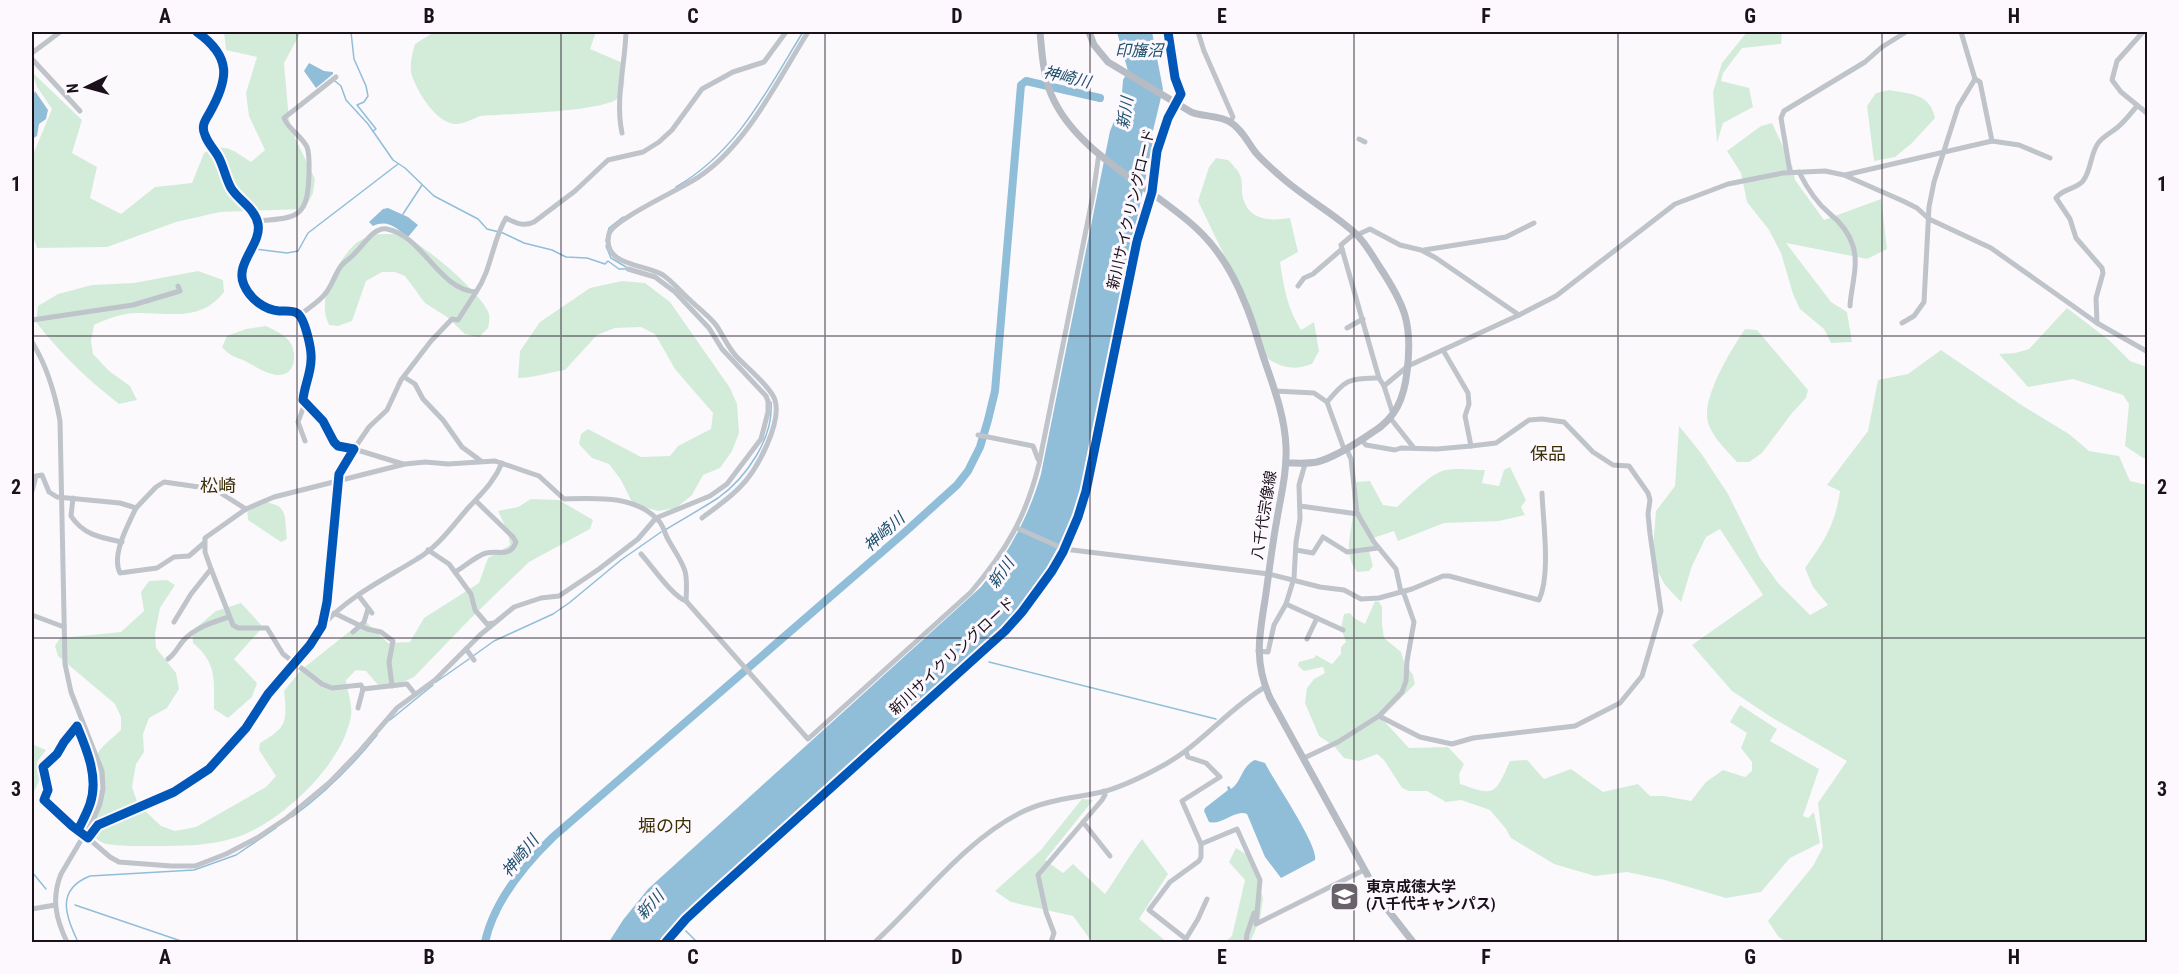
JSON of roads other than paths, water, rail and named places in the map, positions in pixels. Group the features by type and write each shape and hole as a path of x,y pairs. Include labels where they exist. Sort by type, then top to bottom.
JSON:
{"main road":[{"path":"1040,32 1050,92 1068,122 1099,153 1198,229 1232,273 1247,306 1275,391 1284,429 1286,463"},
{"path":"1089,32 1100,54 1119,70 1199,116 1230,122"},
{"name":"八千代宗像線","path":"1230,122 1240,130 1257,154 1282,178 1356,234 1397,293 1404,307 1410,344 1408,366 1405,389 1392,417 1385,425 1324,460 1305,464 1286,463 1258,651 1266,687 1364,870 1391,916 1413,942"}],"street":[{"path":"32,53 60,32"},
{"path":"197,32 212,42 223,65 225,78 203,123 204,133 219,158 231,187 251,209 259,227 243,271 244,285 254,299 265,307 273,310 295,311 300,315 310,346 311,361 303,400 322,421 334,442 338,446 405,464"},
{"path":"622,133 619,105 625,63 626,32"},
{"path":"322,626 341,469 369,427 387,410 404,377 447,322 452,319 458,320 488,269 506,218 520,225 534,222 575,190 608,160 644,152 652,147 672,130 702,89 733,72 764,62 786,32"},
{"path":"78,830 90,804 93,778 89,757 77,726 57,754 43,767 48,790 44,800 78,830 110,857 119,862 195,866 226,854 256,838 314,796 346,767 397,708 470,654 480,635 514,607 540,598 559,596 638,539 656,518 710,496 727,484 761,439 768,412 769,396 729,348 715,324 666,277 651,269 622,261 613,255 609,244 609,234 614,226 631,215 703,175 741,137 808,32"},
{"path":"1198,32 1233,117 1230,122"},
{"path":"1790,172 1781,118 1784,111 1865,62 1882,47 1906,32"},
{"path":"1961,32 1975,79 1980,82 1992,141"},
{"path":"2143,32 2117,61 2112,80 2121,92 2148,114"},
{"path":"32,59 80,111"},
{"path":"257,221 289,218 298,214 304,205 308,188 309,153 306,145 284,118 336,77"},
{"path":"1902,323 1914,316 1924,302 1929,219 1934,182 1958,107 1975,79"},
{"path":"2097,323 2096,298 2103,273 2102,268 2076,238 2070,219 2056,198 2062,191 2073,189 2082,183 2089,171 2100,140 2120,125 2137,106"},
{"path":"1844,175 1992,141 2019,145 2050,158"},
{"path":"641,554 673,592 686,601 745,666 808,739 971,592 994,564 1017,528 1032,492 1039,464 1094,195 1099,153"},
{"path":"1384,386 1408,366 1519,315 1575,283 1675,204 1728,184 1790,172 1825,171 1844,175 1917,208 1929,219 1990,248 2097,323 2148,352"},
{"path":"1799,172 1805,184 1843,227 1854,247 1850,306"},
{"path":"1299,286 1304,278 1341,249 1341,245 1356,234 1370,229 1400,245 1431,250 1506,237 1534,223"},
{"path":"300,315 326,294 341,266 372,234 384,229 393,231 412,243 446,278 468,291 476,292"},
{"path":"1341,249 1392,417 1414,448"},
{"path":"1422,250 1469,279 1519,315"},
{"path":"628,269 655,277 675,292 708,328 722,349 775,400 775,416 764,451 741,486 702,518"},
{"path":"32,320 133,305 180,291 178,286"},
{"path":"1347,328 1363,319"},
{"path":"32,342 48,375 60,421 64,657 67,677 102,771 103,789 100,804 86,836 61,874 57,886 55,905 58,922 67,942"},
{"path":"1443,350 1468,393 1469,404 1465,416 1471,446"},
{"path":"404,377 415,384 423,399 443,420 462,447 482,460"},
{"path":"1327,402 1346,381 1352,378 1379,378"},
{"path":"1275,391 1314,393 1327,402 1351,459 1358,514 1378,548 1396,569 1414,622 1406,681 1402,692 1379,716 1338,742 1304,758"},
{"path":"305,403 298,422 305,441"},
{"path":"1361,440 1366,445 1382,449 1471,446 1496,443 1529,420 1564,422 1593,452 1613,465 1629,466 1648,493 1650,534 1661,611 1642,676 1620,704 1575,726 1473,738 1452,744 1420,738 1379,716"},
{"path":"978,435 1033,446 1039,464"},
{"path":"363,689 361,685 327,687 294,664 284,654 269,629 238,628 233,625 211,569 204,543 210,532 246,509 274,497 405,464 495,461 538,476 564,499 592,497 638,504 656,518 663,527 686,568 686,601"},
{"path":"86,836 98,825 174,792 209,769 246,728 268,694 334,613 428,550 450,531 489,488 502,463"},
{"path":"1258,651 1268,652 1274,625 1286,604 1293,580 1300,519 1299,485 1305,464"},
{"path":"32,491 34,474 42,475 49,492 53,495 120,503 136,508"},
{"path":"204,543 189,556 174,557 157,568 124,574 120,573 117,565 122,542 136,508 164,482 219,492 246,509"},
{"path":"1017,528 1062,548 1269,574 1320,588 1344,590 1361,599 1379,598 1449,576 1539,600 1543,591 1545,572 1542,493"},
{"path":"73,498 71,516 81,528 95,536 122,542"},
{"path":"455,572 486,553 506,553 516,542 476,501"},
{"path":"1300,506 1358,514"},
{"path":"1296,550 1313,553 1323,537 1347,552 1378,548"},
{"path":"428,550 449,564 471,594 475,610 481,619 487,624 496,623"},
{"path":"174,622 191,594 211,569"},
{"path":"353,632 370,611 359,596"},
{"path":"1286,604 1343,630"},
{"path":"334,613 360,626 381,632 393,641 388,662 392,686"},
{"path":"32,615 64,627"},
{"path":"168,659 178,651 182,642 199,628 229,617"},
{"path":"1307,639 1317,618"},
{"path":"363,689 407,684 415,694"},
{"path":"875,942 955,864 988,834 1004,823 1038,806 1104,791 1127,783 1176,758 1266,687"},
{"path":"358,708 363,689"},
{"path":"1186,752 1188,757 1206,763 1220,777 1182,801 1201,844 1201,857 1199,861 1170,882 1149,910 1185,941 1207,899"},
{"path":"1051,942 1054,933 1046,912 1038,874 1102,800 1105,795 1104,791"},
{"path":"314,796 319,801"},
{"path":"1083,822 1110,856"},
{"path":"1201,844 1237,829 1260,879 1256,924 1364,870"},
{"path":"171,866 172,874"},
{"path":"32,909 55,905"},
{"path":"1246,942 1257,906"}],"water":[{"path":"1117,32 1152,32 1163,89 1081,490 1049,564 1027,597 1000,630 682,918 662,942 609,942 648,889 981,587 1017,534 1041,474 1110,131 1121,105 1123,80 1128,71"},
{"path":"309,63 324,71 333,72 333,74 316,88 304,71"},
{"path":"35,91 48,110 46,119 39,124 37,136 32,139 32,99"},
{"path":"388,208 408,217 418,225 408,237 388,224 373,226 369,222 383,209"},
{"path":"1255,760 1265,763 1303,828 1314,853 1315,860 1281,878 1265,857 1247,814 1238,814 1214,823 1209,822 1204,811 1228,790 1227,787 1231,789 1235,786 1247,766"}],"waterway":[{"path":"351,32 354,59 368,96 364,102 357,105 376,129 373,131"},
{"path":"676,187 717,156 734,137 763,97 803,32"},
{"path":"335,81 341,86 346,100 368,124 393,160 405,168 434,196 478,219 487,229 503,233 524,243 552,250 566,257 587,258 605,264 608,261 619,269 626,269"},
{"name":"神崎川","path":"485,942 495,913 511,885 553,837 905,532 957,485 968,471 980,447 995,391 1021,85 1026,81 1100,98"},
{"path":"255,249 287,253 298,251 308,233 398,164"},
{"path":"403,214 422,185"},
{"path":"606,241 609,228 623,217"},
{"path":"606,246 611,258 626,267"},
{"path":"665,530 718,498 739,480 763,443 771,416 771,402"},
{"path":"473,656 494,641 553,614 621,560 661,532"},
{"path":"436,682 469,659"},
{"path":"989,662 1216,719"},
{"path":"390,720 433,685"},
{"path":"292,817 337,779 377,735"},
{"path":"78,942 70,923 66,904 72,889 79,882 90,876 194,870 236,855 276,828"},
{"path":"32,872 46,889"},
{"path":"75,905 184,942"},
{"path":"686,931 697,942"}],"place":[{"name":"東京成徳大学 (八千代キャンパス)","path":"1345,896"}],"district":[{"name":"保品","path":"1548,453"},
{"name":"松崎","path":"218,485"},
{"name":"堀の内","path":"665,825"}],"water label":[{"name":"印旛沼","path":"1139,50"},
{"name":"新川","path":"1125,113"},
{"name":"新川","path":"1001,573"},
{"name":"新川","path":"650,905"}]}
